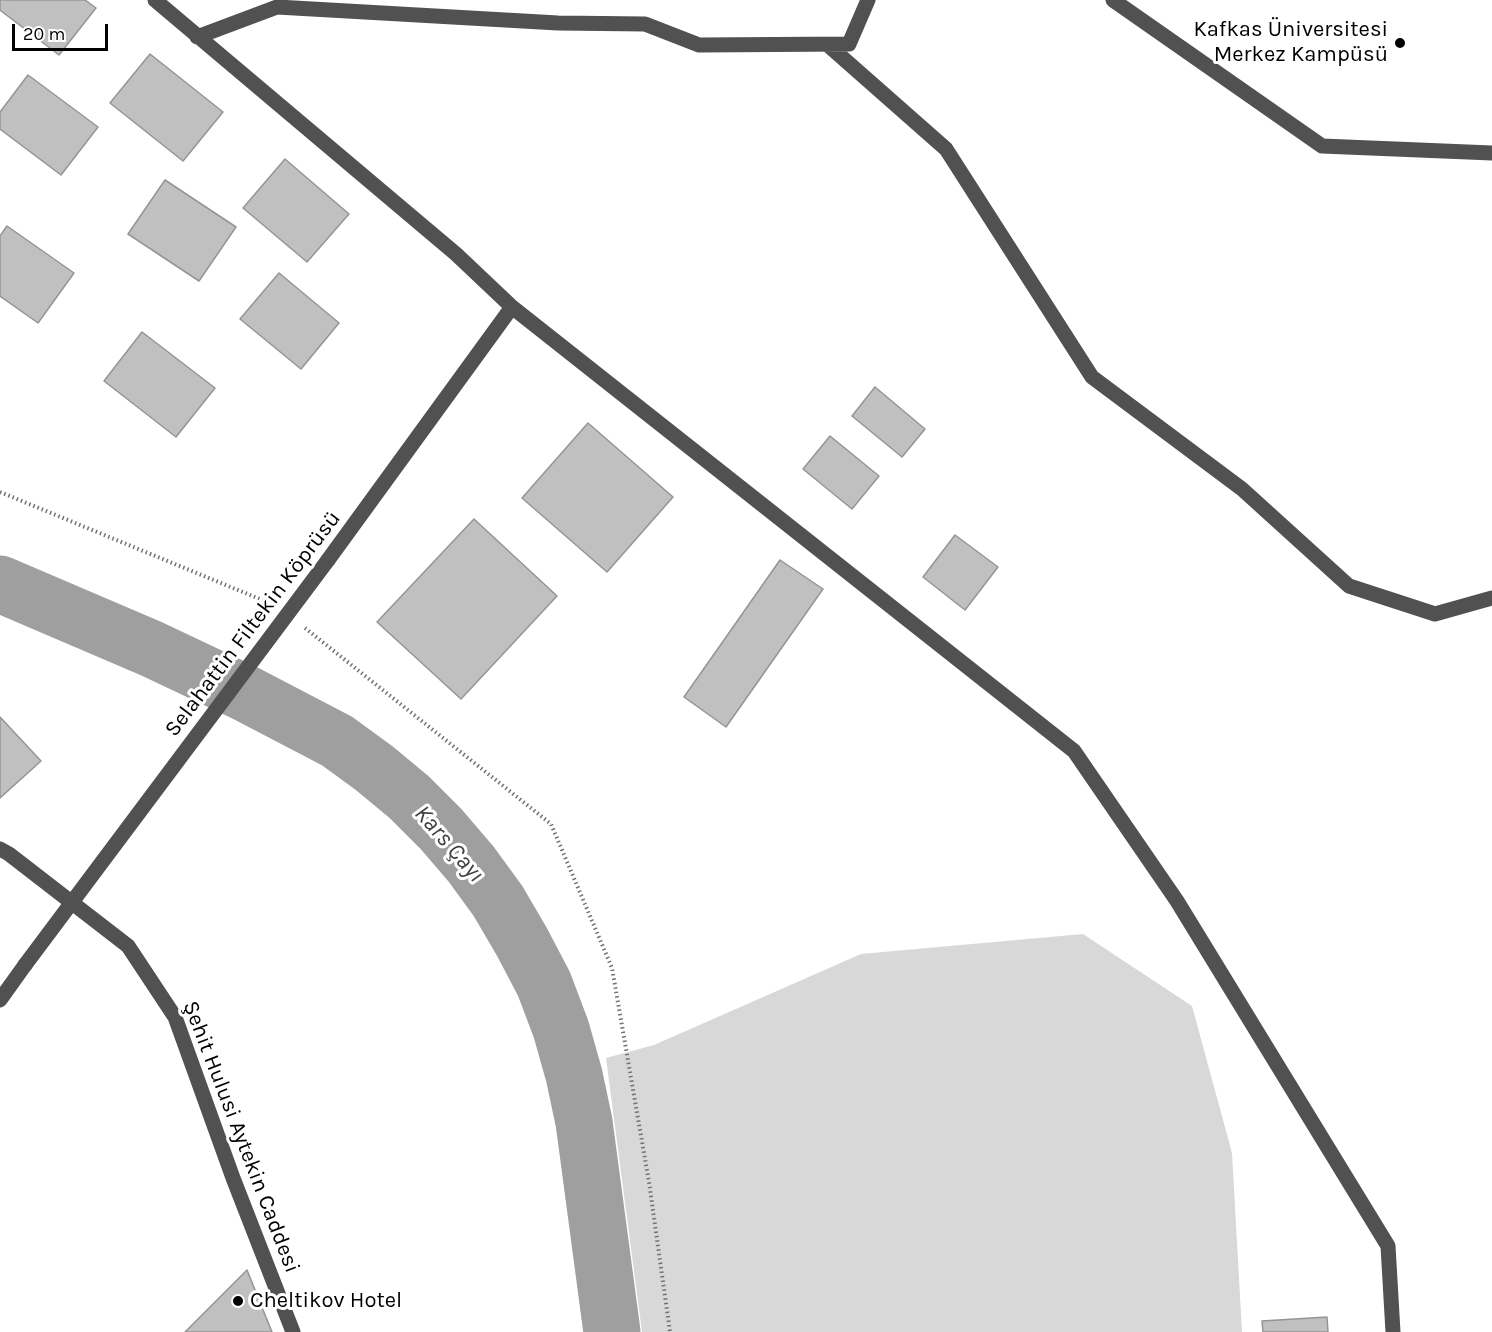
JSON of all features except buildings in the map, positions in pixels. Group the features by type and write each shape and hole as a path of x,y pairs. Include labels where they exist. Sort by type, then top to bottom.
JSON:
{"street":[{"path":"155,0 456,254 513,308 1074,751 1177,901 1388,1246 1393,1332"},
{"path":"197,37 277,8 558,23 645,24 699,45 849,45 868,0"},
{"path":"1113,0 1322,146 1492,153"},
{"path":"828,45 946,149 1092,377 1242,489 1348,586 1435,614 1492,598"},
{"name":"Selahattin Filtekin Köprüsü","path":"0,1000 291,612 513,308"},
{"name":"Şehit Hulusi Aytekin Caddesi","path":"0,849 128,946 175,1017 233,1178 293,1332"}],"path":[{"path":"0,492 268,602"},
{"path":"296,621 551,824 612,968 649,1182 670,1332"}],"shaded area":[{"path":"1083,934 1192,1006 1232,1153 1242,1332 642,1332 606,1058 654,1045 861,954"}],"waterway":[{"name":"Kars Çayı","path":"0,584 152,649 245,693 337,741 409,797 471,864 498,901 522,942 544,984 561,1029 584,1122 612,1332"}],"place":[{"name":"Kafkas Üniversitesi Merkez Kampüsü","path":"1400,43"},
{"name":"Cheltikov Hotel","path":"238,1301"}]}
